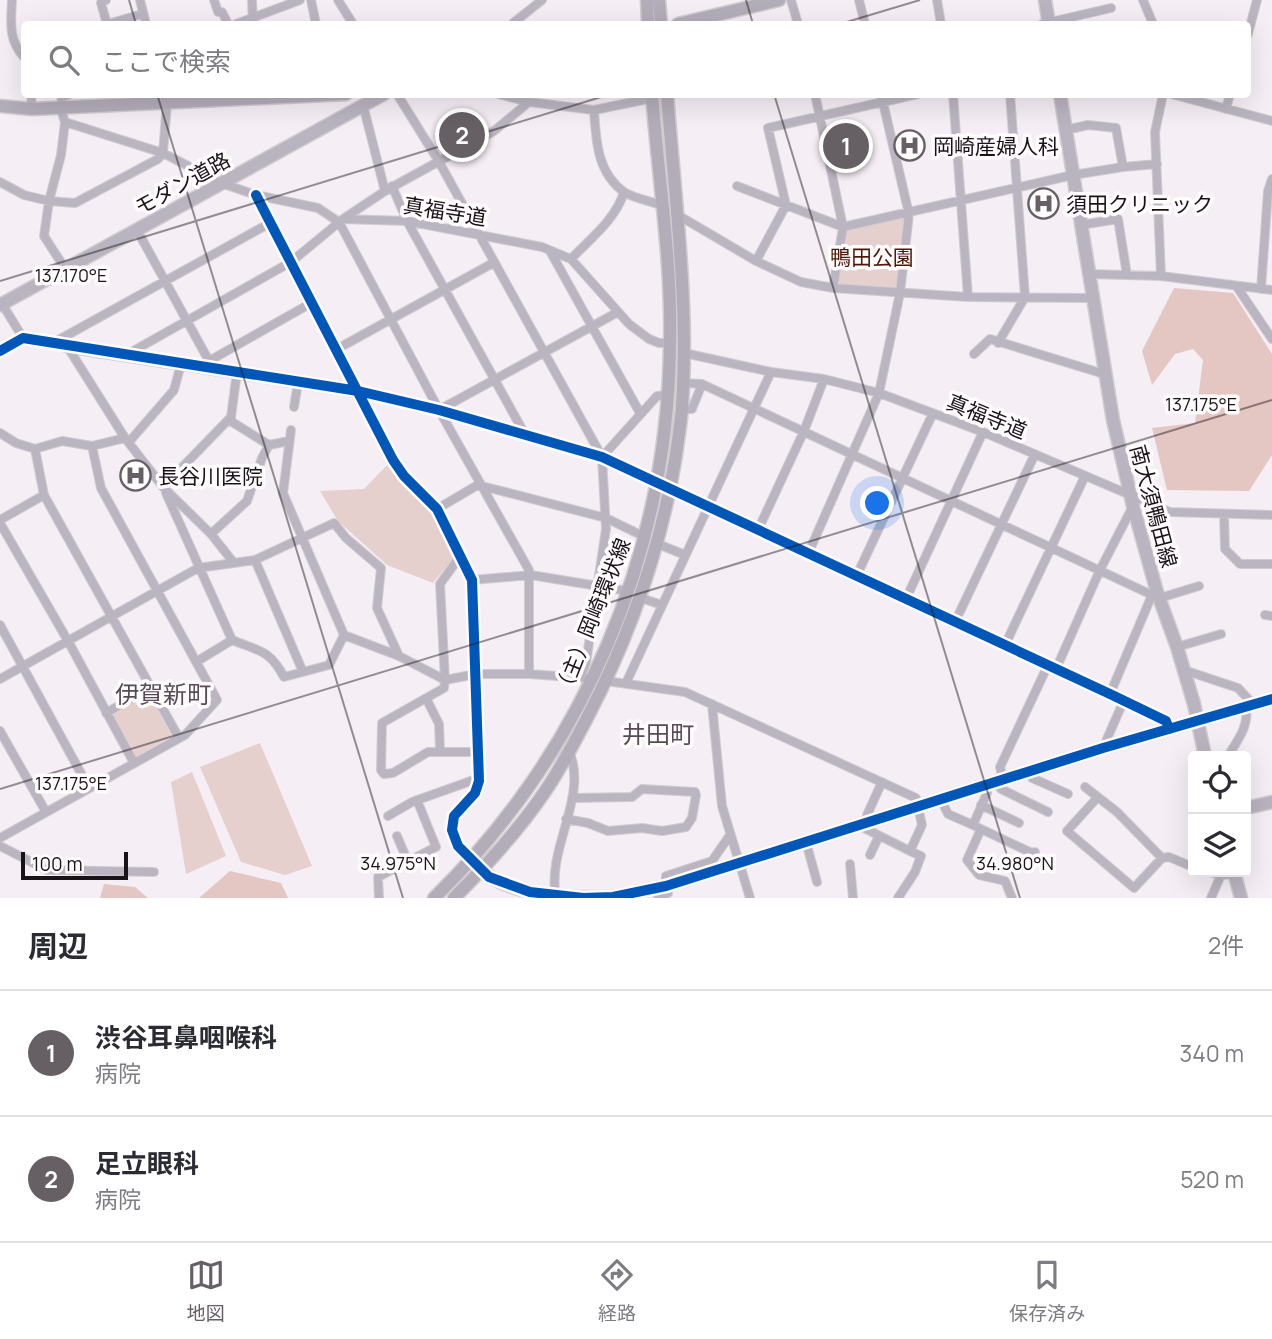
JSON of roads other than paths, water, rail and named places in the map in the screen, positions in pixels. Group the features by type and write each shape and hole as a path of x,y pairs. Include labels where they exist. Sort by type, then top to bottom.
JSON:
{"main road":[{"path":"647,0 648,21"},
{"path":"659,0 661,21"},
{"path":"691,21 779,0"},
{"path":"0,106 32,109 188,98"},
{"name":"（主）岡崎環状線","path":"434,898 473,859 548,759 628,591 645,537 658,484 670,343 669,286 652,98"},
{"name":"（主）岡崎環状線","path":"454,898 482,870 544,793 569,751 606,681 641,598 658,544 670,490 682,409 684,353 667,98"}],"street":[{"path":"12,0 11,36 21,53"},
{"path":"106,0 101,3 107,21"},
{"path":"140,0 144,21"},
{"path":"214,0 218,12 222,12 226,21"},
{"path":"252,0 252,21 300,0"},
{"path":"311,0 315,21"},
{"path":"338,0 351,21"},
{"path":"515,21 530,4 542,0"},
{"path":"791,0 797,21"},
{"path":"859,0 864,21"},
{"path":"936,0 941,21"},
{"path":"1045,0 1046,21"},
{"path":"1143,0 1152,21"},
{"path":"1251,23 1257,0"},
{"path":"1058,21 1111,8"},
{"path":"118,21 142,14"},
{"path":"31,98 32,109"},
{"path":"62,98 60,107 65,122 61,155 49,201 44,236 66,270"},
{"name":"モダン道路","path":"1,303 66,270 376,98"},
{"path":"291,430 283,493 344,635 399,656 445,681 475,674 586,678 606,529 602,457 438,160 399,98"},
{"path":"127,355 291,262 341,220 388,189 494,131 527,99 594,110 644,98"},
{"path":"816,98 843,226 833,288"},
{"path":"953,98 968,297"},
{"path":"998,342 1025,297 1010,98"},
{"name":"南大須鴨田線","path":"1061,98 1112,421 1157,595 1184,670 1204,751"},
{"path":"1161,276 1155,132 1162,98"},
{"path":"1186,98 1272,121"},
{"path":"1226,109 1229,98"},
{"path":"0,182 24,195 75,203 158,159 163,153 166,99"},
{"path":"756,261 786,205 768,128 821,118 882,99 909,214 900,293 880,393 808,554"},
{"path":"363,105 388,189 446,289 523,434"},
{"path":"594,110 596,142 604,170 624,192 661,205"},
{"name":"真福寺道","path":"65,122 163,153 221,183 256,195 318,208 341,220 407,220 542,247 570,259 629,324 649,339 670,343"},
{"path":"1066,130 1088,125 1116,128 1123,167"},
{"path":"737,186 843,226 909,214 1073,176 1157,164"},
{"path":"1261,289 1264,230 1272,179"},
{"path":"570,259 606,223 621,204 624,192"},
{"path":"256,195 393,460 404,476 437,509 472,580 479,778 475,793 454,816 452,830 454,841 489,877 518,889 556,897 613,897 666,886 1103,748 1272,699"},
{"path":"676,215 756,261 801,282 833,288 968,297 1092,298"},
{"path":"1081,225 1118,219 1127,275"},
{"path":"341,220 439,410 531,575 529,674"},
{"path":"60,344 165,281 270,223"},
{"path":"136,230 210,364"},
{"path":"550,251 640,413"},
{"path":"337,349 493,263"},
{"path":"1089,274 1161,276 1272,290"},
{"path":"1237,287 1272,339"},
{"path":"210,364 313,302"},
{"path":"1,303 23,338"},
{"path":"439,410 618,312"},
{"path":"0,351 23,338 181,364 210,364 237,372 358,391 439,410 602,457 1124,700 1166,721 1169,729"},
{"path":"974,354 990,339 1104,374"},
{"path":"60,344 163,487 211,534 234,563"},
{"name":"真福寺道","path":"684,353 771,372 824,379 880,393 1035,454 1085,476 1132,502 1170,512 1272,515"},
{"path":"0,433 16,443 35,449 62,441 92,446 127,440 174,390 181,364"},
{"path":"163,487 229,420 237,372"},
{"path":"626,683 771,372"},
{"path":"758,530 804,431 824,379"},
{"path":"295,407 298,383"},
{"path":"683,383 702,384 1001,525 1157,595 1199,586"},
{"path":"682,409 692,409 702,384"},
{"path":"602,457 657,396 667,395"},
{"path":"856,577 933,413"},
{"path":"229,420 269,445 289,441"},
{"path":"906,599 983,432"},
{"path":"211,534 247,501 269,445"},
{"path":"0,838 185,735 217,700 102,488 92,446"},
{"path":"35,449 44,495 179,738"},
{"path":"955,622 1035,454"},
{"path":"1005,645 1085,476"},
{"path":"437,509 476,486 482,486 606,518 645,537"},
{"path":"163,487 232,640 268,654 275,660 284,677 329,665 344,635"},
{"path":"44,495 0,521 134,764"},
{"path":"1013,898 1005,881 979,875 967,860 981,806 995,783 1000,767 1132,502"},
{"path":"1224,514 1225,549 1240,564 1272,564"},
{"path":"0,679 198,568 255,561 334,523 345,538 381,568 377,608 399,656"},
{"path":"658,544 685,555"},
{"path":"461,555 440,584 444,688 382,723 381,770 387,775 428,752 479,752"},
{"path":"255,561 303,672"},
{"path":"472,580 531,575 628,591"},
{"path":"1110,694 1157,595"},
{"path":"641,598 662,605"},
{"path":"0,625 89,788"},
{"path":"1177,647 1221,634"},
{"path":"196,662 232,640"},
{"path":"1184,670 1238,688 1249,705 1243,732 1231,751"},
{"path":"606,681 685,692 916,798 922,825 910,850"},
{"path":"106,713 151,687"},
{"path":"426,698 439,724 440,752"},
{"path":"1103,748 1124,700"},
{"path":"712,704 720,795 750,898"},
{"path":"0,731 46,812"},
{"path":"556,897 555,866 572,798 575,765 569,751"},
{"path":"1029,772 1032,778 1068,794"},
{"path":"388,816 417,800 479,778"},
{"path":"882,782 864,828 921,856 915,872 898,898"},
{"path":"995,783 1001,789 1048,813"},
{"path":"1085,787 1117,812 1161,859"},
{"path":"566,819 589,823 608,831 642,828 662,831 686,827 692,818 696,795 695,792 642,789 632,797 572,798"},
{"path":"1097,798 1067,831 1134,888 1161,859 1169,857 1188,865"},
{"path":"379,898 378,877 436,847 417,800"},
{"path":"941,800 948,814 1032,853 1035,852"},
{"path":"1251,807 1272,802"},
{"path":"981,806 1019,823"},
{"path":"397,835 408,862"},
{"path":"658,898 668,893 666,876 712,861 730,835"},
{"path":"870,855 879,836"},
{"path":"806,842 817,882"},
{"path":"0,846 47,870 153,872"},
{"path":"850,864 853,898"},
{"path":"1211,898 1219,877"},
{"path":"1236,877 1241,898"}],"place":[{"name":"足立眼科","path":"462,135"},
{"name":"渋谷耳鼻咽喉科","path":"846,146"},
{"name":"岡崎産婦人科","path":"910,146"},
{"name":"須田クリニック","path":"1043,204"},
{"name":"長谷川医院","path":"135,476"}],"district":[{"name":"伊賀新町","path":"163,693"},
{"name":"井田町","path":"658,733"}],"park label":[{"name":"鴨田公園","path":"872,257"}]}
